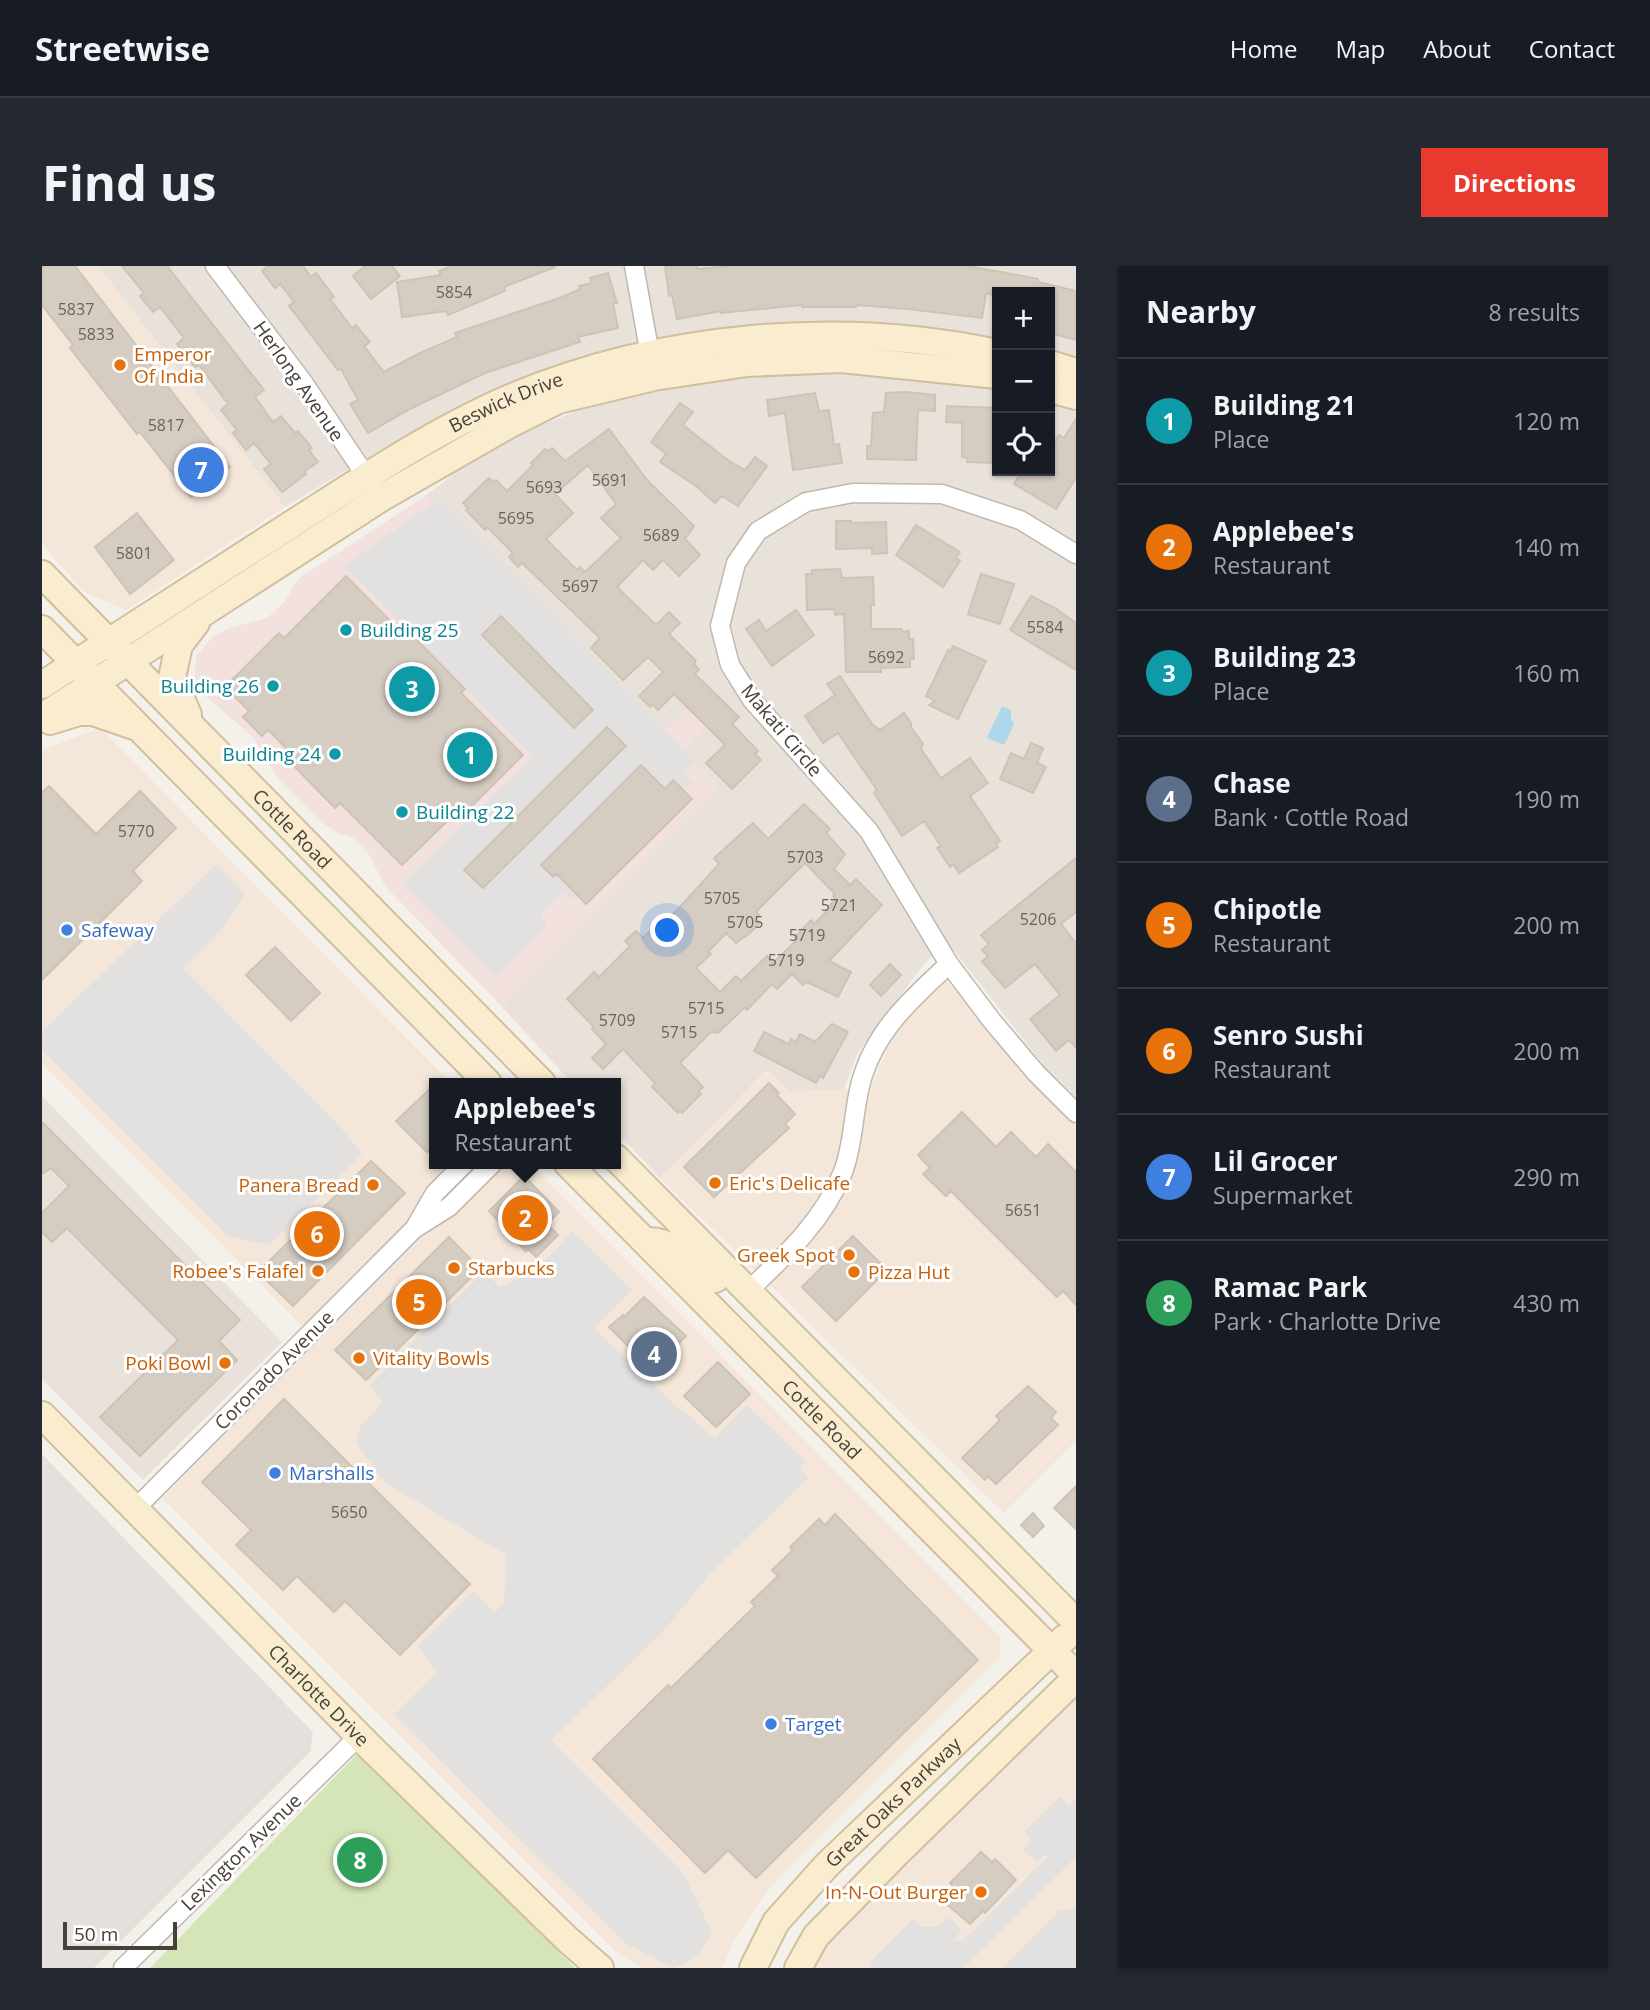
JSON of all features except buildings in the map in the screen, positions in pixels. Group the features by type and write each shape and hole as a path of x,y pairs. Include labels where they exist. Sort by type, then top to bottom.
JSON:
{"main road":[{"name":"Beswick Drive","path":"42,685 108,642 373,487 558,400 651,365 746,340 808,336 884,338 964,345 992,352"},
{"name":"Beswick Drive","path":"651,365 841,359 992,374"},
{"path":"1055,366 1076,372"},
{"path":"1055,390 1076,396"},
{"name":"Beswick Drive","path":"42,717 203,614 373,487"},
{"name":"Cottle Road","path":"42,574 537,1078"},
{"path":"194,729 172,678 179,645 203,614"},
{"name":"Cottle Road","path":"42,629 483,1078"},
{"path":"42,723 79,712 93,712 137,726"},
{"name":"Cottle Road","path":"621,1163 1076,1622"},
{"name":"Cottle Road","path":"573,1169 1076,1676"},
{"path":"645,1241 662,1241 698,1264 726,1289 747,1292"},
{"path":"725,1322 741,1316 757,1318 821,1367"},
{"name":"Charlotte Drive","path":"42,1415 359,1736 576,1948 600,1968"},
{"name":"Great Oaks Parkway","path":"753,1968 776,1922 827,1865 1076,1628"},
{"name":"Great Oaks Parkway","path":"798,1968 816,1936 1076,1676"}],"street":[{"name":"Herlong Avenue","path":"215,266 303,382 373,487"},
{"path":"634,266 651,365"},
{"name":"Makati Circle","path":"1076,554 1020,520 942,494 853,493 806,502 758,531 736,563 720,626 730,665 752,700 869,831 949,964 1036,1073 1076,1114"},
{"path":"747,1292 799,1241 824,1210 843,1171 861,1083 876,1041 910,999 949,964"},
{"name":"Coronado Avenue","path":"414,1229 435,1193 459,1169"},
{"name":"Coronado Avenue","path":"134,1510 414,1229 449,1207 487,1169"},
{"name":"Lexington Avenue","path":"123,1968 359,1736"}],"shaded area":[{"path":"42,266 98,266 285,507 126,610 84,592 42,544"},
{"path":"98,266 1076,266 1076,362 1055,357 1055,287 992,287 992,344 505,388 402,437 285,507"},
{"path":"856,372 970,383 992,388 992,476 1055,476 1055,403 1076,409 1076,1097 1045,1067 948,943 924,964 857,1054 844,1090 789,1092 767,1070 660,1178 621,1136 621,1078 567,1078 502,1007 719,787 425,496 464,466 517,435 584,408 656,386 735,377"},
{"path":"425,496 663,731 687,708 706,727 683,751 719,787 502,1007 385,886 368,853 353,838 322,823 278,779 253,737 204,695 194,679 196,656 212,637 232,627 267,618 285,601 298,579"},
{"path":"440,498 695,762 685,773 693,782 573,901 562,893 542,913 548,924 496,976 403,884 533,756 344,566"},
{"path":"100,728 446,1078 429,1078 429,1169 536,1169 1000,1637 1000,1657 770,1887 732,1943 722,1968 641,1968 616,1952 162,1498 316,1340 42,1063 42,750"},
{"path":"216,865 245,894 222,929 183,968 338,1124 362,1154 269,1245 228,1236 42,1050 42,1031"},
{"path":"946,980 1076,1125 1076,1441 1004,1513 660,1178 768,1070 789,1092 871,1088 888,1047 917,1004"},
{"path":"42,1096 282,1342 143,1480 42,1379"},
{"path":"572,1231 632,1290 594,1328 674,1404 715,1438 747,1405 806,1461 800,1467 808,1478 710,1574 662,1633 551,1740 682,1871 712,1932 698,1956 673,1968 625,1943 394,1715 437,1672 418,1645 473,1592 495,1612 504,1603 506,1555 384,1482 356,1443 361,1425 383,1402 369,1386 484,1271 500,1287 536,1270"},
{"path":"42,1454 313,1732 310,1752 94,1968 42,1968"},
{"path":"1073,1697 1076,1701 1076,1968 807,1968 808,1963"},
{"path":"1060,1797 1069,1805 1076,1799 1076,1857 963,1968 874,1968 869,1963 913,1919 922,1927 940,1926 949,1917 962,1930 954,1940 961,1942 1048,1857 1045,1855 1037,1863 1023,1850 1032,1841 1024,1832"},
{"path":"1076,1908 1076,1968 1003,1968 1059,1911"}],"green space":[{"path":"358,1753 575,1968 150,1968"}],"water":[{"path":"1002,706 1011,710 1014,724 1004,745 987,738"}],"place":[{"name":"Emperor Of India","path":"120,365"},
{"name":"Lil Grocer","path":"201,470"},
{"name":"Building 25","path":"346,630"},
{"name":"Building 26","path":"273,686"},
{"name":"Building 23","path":"412,689"},
{"name":"Building 24","path":"335,754"},
{"name":"Building 21","path":"470,755"},
{"name":"Building 22","path":"402,812"},
{"name":"Safeway","path":"67,930"},
{"name":"Eric's Delicafe","path":"715,1183"},
{"name":"Panera Bread","path":"373,1185"},
{"name":"Applebee's","path":"525,1218"},
{"name":"Senro Sushi","path":"317,1234"},
{"name":"Greek Spot","path":"849,1255"},
{"name":"Starbucks","path":"454,1268"},
{"name":"Robee's Falafel","path":"318,1271"},
{"name":"Pizza Hut","path":"854,1272"},
{"name":"Chipotle","path":"419,1302"},
{"name":"Chase","path":"654,1354"},
{"name":"Vitality Bowls","path":"359,1358"},
{"name":"Poki Bowl","path":"225,1363"},
{"name":"Marshalls","path":"275,1473"},
{"name":"Target","path":"771,1724"},
{"name":"Ramac Park","path":"360,1860"},
{"name":"In-N-Out Burger","path":"981,1892"}]}
